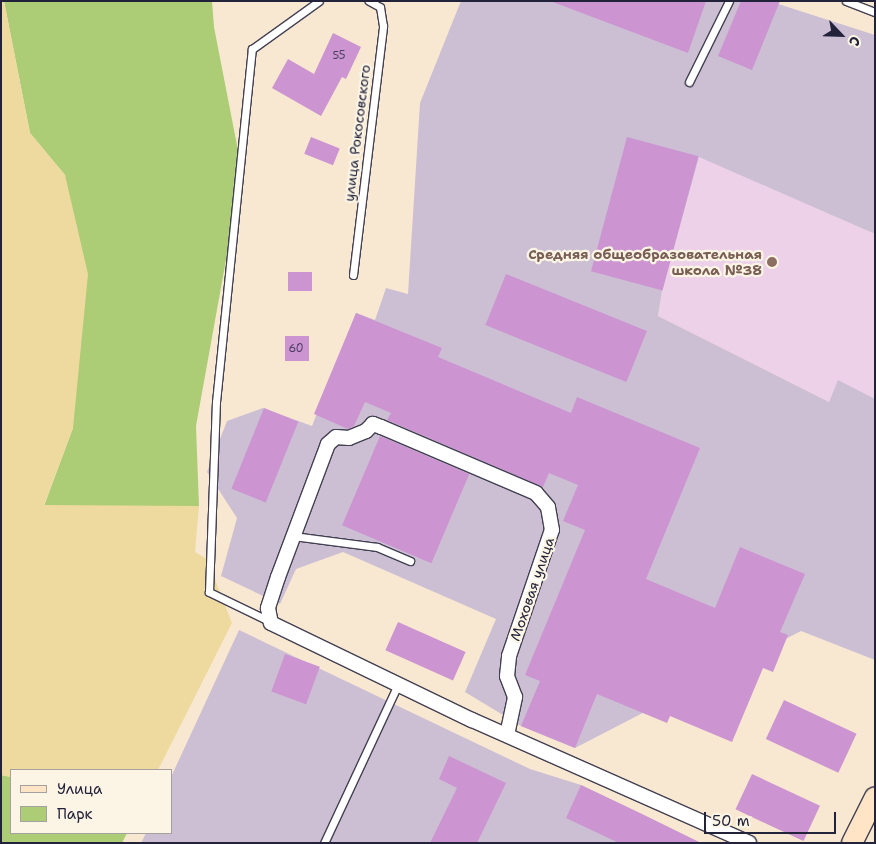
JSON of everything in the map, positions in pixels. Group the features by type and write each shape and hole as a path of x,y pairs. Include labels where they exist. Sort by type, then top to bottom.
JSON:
{"street":[{"name":"Моховая улица","path":"293,536 328,444 336,437 348,438 366,431 373,424 536,493 548,507 552,530 508,656 507,676 515,697 507,735"},
{"path":"293,536 268,608 271,623 507,735 748,843"},
{"path":"852,843 875,797"}],"lane":[{"path":"271,623 209,592 216,402 252,49 319,1"},
{"name":"улица Рокосовского","path":"354,275 382,26 380,7 369,1"},
{"path":"689,82 729,1"},
{"path":"846,1 875,12"},
{"path":"293,536 376,547 410,561"},
{"path":"324,843 398,684"}],"shaded area":[{"path":"461,1 769,1 875,35 875,234 699,157 662,291 658,316 829,402 838,380 875,399 875,660 801,631 575,748 521,726 465,692 496,619 343,552 296,569 280,604 221,576 237,518 207,472 227,421 263,408 312,426 356,313 375,320 386,288 408,294 420,103"},
{"name":"Средняя общеобразовательная школа №38","path":"699,156 875,234 875,399 829,402 658,316 662,291"},
{"path":"239,630 530,769 581,785 701,843 141,843 146,834 172,834 172,775"}],"green space":[{"path":"4,1 212,1 214,27 242,171 196,426 199,506 44,506 73,428 65,175 30,133"},
{"path":"1,775 10,777 10,834 126,834 122,843 1,843"}],"sand":[{"path":"1,1 4,1 30,133 65,175 88,274 73,428 44,505 199,506 195,552 207,559 232,623 159,769 10,769 10,777 1,775"}],"building":[{"path":"550,1 706,1 688,53"},
{"path":"741,1 780,1 752,70 718,56"},
{"path":"333,33 361,47 346,79 342,77 321,116 272,88 288,59 314,74"},
{"path":"311,137 340,149 333,165 304,154"},
{"path":"627,137 698,156 663,290 591,271"},
{"path":"288,272 312,272 312,291 288,291"},
{"path":"506,274 647,331 626,382 485,325"},
{"path":"356,313 442,348 438,357 571,413 577,397 700,448 646,579 715,608 740,547 805,574 780,632 788,635 773,672 763,668 732,742 670,716 667,723 597,694 575,748 521,726 540,681 525,675 585,530 563,521 578,485 549,473 543,487 387,420 391,413 365,402 354,426 348,429 314,414"},
{"path":"285,336 309,336 309,361 285,361"},
{"path":"264,408 298,422 266,503 231,489"},
{"path":"380,436 469,474 431,563 342,525"},
{"path":"398,622 466,652 453,680 385,650"},
{"path":"285,654 320,667 306,704 271,692"},
{"path":"784,700 857,734 838,773 766,739"},
{"path":"449,756 506,783 477,843 430,843 457,788 439,779"},
{"path":"752,774 820,806 803,841 736,809"},
{"path":"581,785 701,843 619,843 566,818"}],"place":[{"name":"Средняя общеобразовательная школа №38","path":"772,262"}]}
